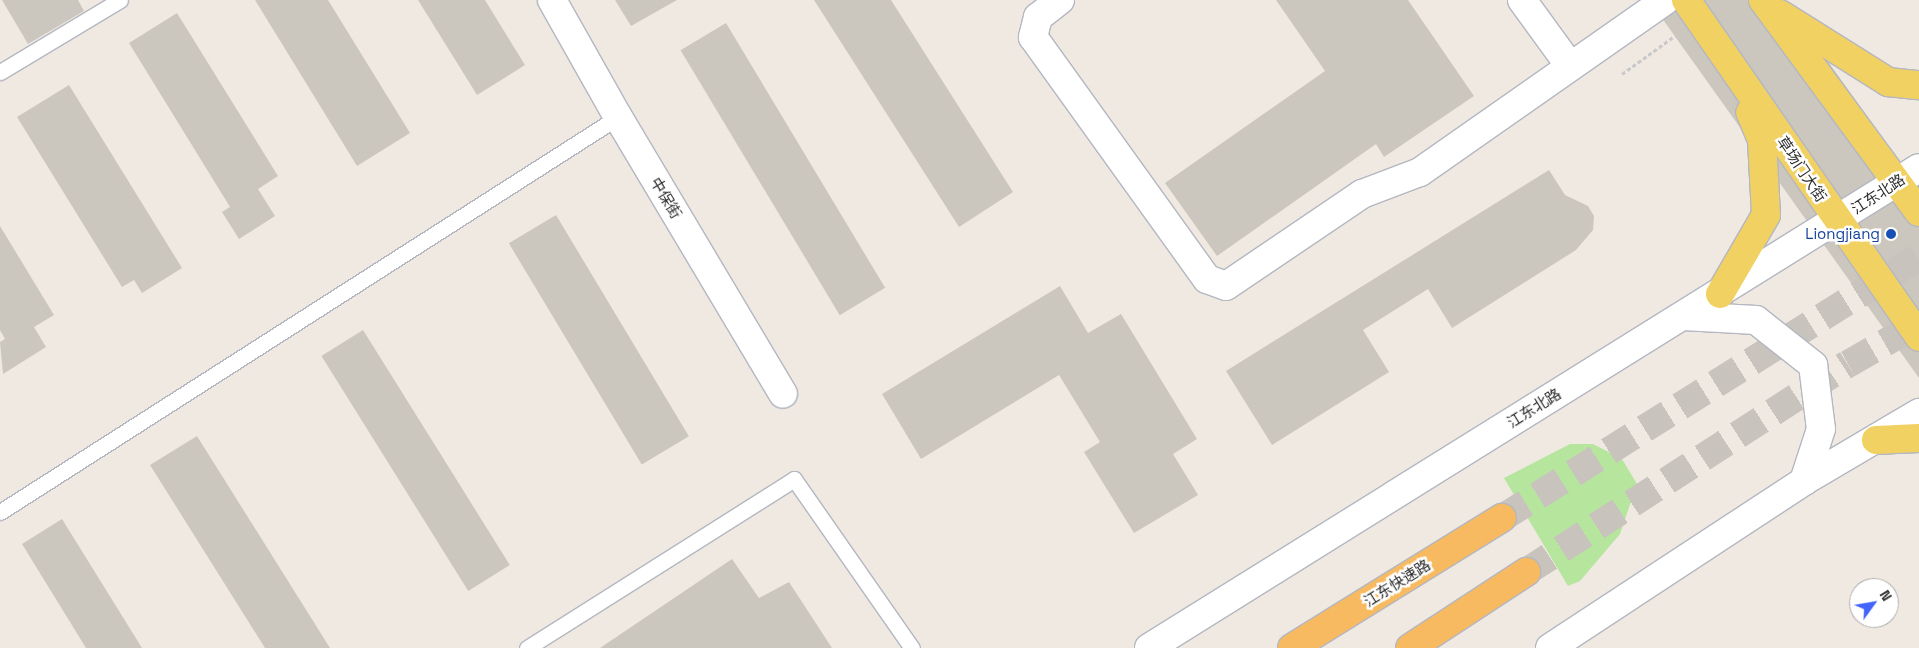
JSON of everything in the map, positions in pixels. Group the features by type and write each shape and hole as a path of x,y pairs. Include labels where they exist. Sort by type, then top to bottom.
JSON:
{"highway":[{"name":"江东快速路","path":"1292,648 1502,518"},
{"path":"1410,648 1526,572"}],"main road":[{"name":"中保街","path":"552,0 618,118 783,394"},
{"path":"1060,0 1038,17 1033,37 1207,279 1226,286 1362,194 1420,172 1666,0"},
{"path":"1522,0 1570,66"},
{"path":"1765,3 1888,82 1919,85"},
{"path":"1765,3 1909,175 1919,212"},
{"name":"草场门大街","path":"1692,10 1919,338"},
{"path":"1720,294 1766,215 1762,140 1730,64"},
{"name":"江东北路","path":"1149,648 1909,175"},
{"path":"1683,316 1756,320 1813,365 1821,429 1804,481"},
{"path":"1550,648 1804,481 1919,413"},
{"path":"1876,440 1919,438"}],"lane":[{"path":"0,72 120,0"},
{"path":"0,512 618,118"},
{"path":"527,648 794,479 912,648"}],"path":[{"path":"1622,74 1692,10"}],"green space":[{"path":"1570,444 1593,444 1622,459 1637,484 1620,534 1580,581 1568,586 1504,478"}],"building":[{"path":"2,0 78,0 84,11 28,44"},
{"path":"255,0 328,0 410,133 357,166"},
{"path":"418,0 485,0 525,65 477,95"},
{"path":"615,0 677,0 631,26"},
{"path":"814,0 891,0 1013,192 959,227"},
{"path":"1276,0 1408,0 1474,96 1384,157 1376,144 1217,256 1165,183 1325,71"},
{"path":"1649,0 1784,0 1919,189 1919,378"},
{"path":"177,13 278,176 258,189 275,216 239,239 222,212 230,207 129,43"},
{"path":"726,23 885,288 840,315 681,50"},
{"path":"69,85 182,268 142,293 134,280 122,287 17,117"},
{"path":"1549,170 1565,195 1588,206 1594,216 1593,230 1576,250 1452,328 1428,289 1363,330 1389,372 1272,445 1226,371"},
{"path":"556,215 689,436 642,464 509,243"},
{"path":"0,226 54,315 34,327 46,347 3,374 0,342 5,339 0,330"},
{"path":"1060,286 1088,333 1121,314 1197,439 1173,454 1198,495 1134,533 1084,452 1100,442 1059,375 921,459 882,394"},
{"path":"363,330 510,565 468,591 321,356"},
{"path":"197,436 330,648 265,648 150,465"},
{"path":"62,519 142,648 86,648 22,544"},
{"path":"732,559 759,598 789,582 832,648 600,648"}],"tunnel":[{"path":"1502,518 1919,256"},
{"path":"1526,572 1848,364 1919,323"}],"place":[{"name":"Liongjiang","path":"1891,234"}]}
